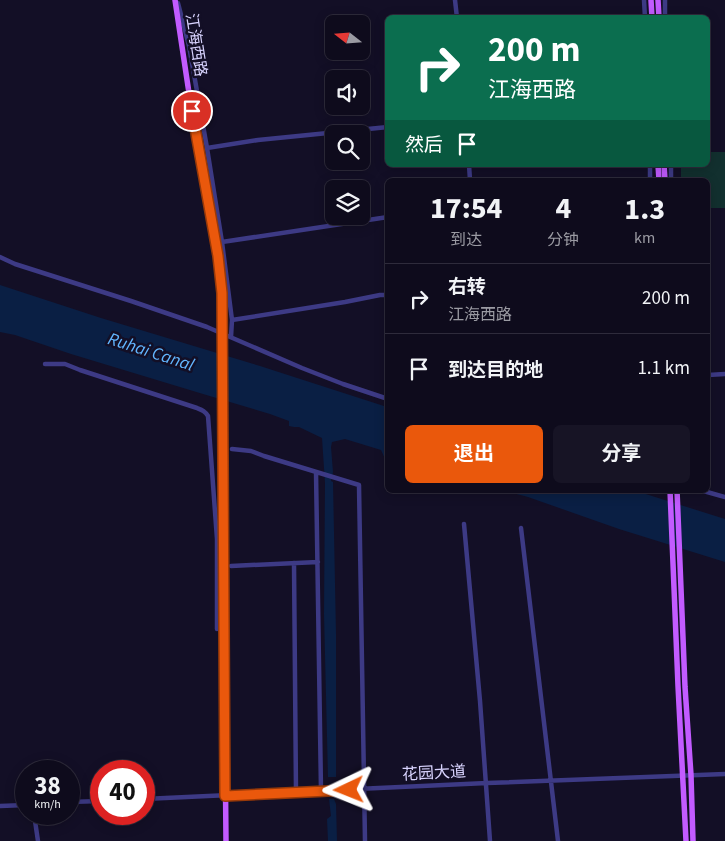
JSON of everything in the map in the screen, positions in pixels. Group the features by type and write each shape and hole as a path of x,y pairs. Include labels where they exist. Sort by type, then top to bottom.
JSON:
{"main road":[{"name":"江海西路","path":"176,0 189,93 218,256 222,293 226,841"},
{"path":"651,0 652,15"},
{"path":"658,0 659,15"},
{"path":"670,493 686,841"},
{"path":"677,493 693,841"}],"street":[{"path":"176,0 189,46 207,148 232,320 231,337"},
{"path":"455,0 457,15"},
{"path":"644,0 645,15"},
{"path":"665,0 665,15"},
{"path":"207,148 258,140 385,127"},
{"path":"222,242 385,217"},
{"path":"0,257 15,264 198,324 318,375 385,398"},
{"path":"232,320 385,295"},
{"path":"45,364 65,364 206,412 208,416 216,539 217,629"},
{"path":"710,375 725,374"},
{"path":"232,449 251,451 359,485 365,841"},
{"path":"319,473 318,562 321,791"},
{"path":"710,493 725,497"},
{"path":"464,524 490,841"},
{"path":"521,528 558,841"},
{"path":"231,566 318,562"},
{"path":"294,563 296,792"},
{"name":"花园大道","path":"155,799 725,774"},
{"path":"0,806 15,805"},
{"path":"36,825 38,841"}],"green space":[{"path":"710,152 725,152 725,208 710,208 710,178 681,178 681,167 710,167"}],"water":[{"name":"Ruhai Canal","path":"0,285 385,406 385,459 381,450 345,439 332,442 331,447 336,634 336,777 328,777 324,614 325,483 322,438 299,427 289,426 289,421 270,414 0,332"},
{"path":"513,493 643,493 725,519 725,562 619,529"},
{"path":"329,799 334,799 336,804 337,841 328,841 327,819 331,816"}],"route":[{"path":"192,111 218,256 222,293 225,796 349,790"}]}
